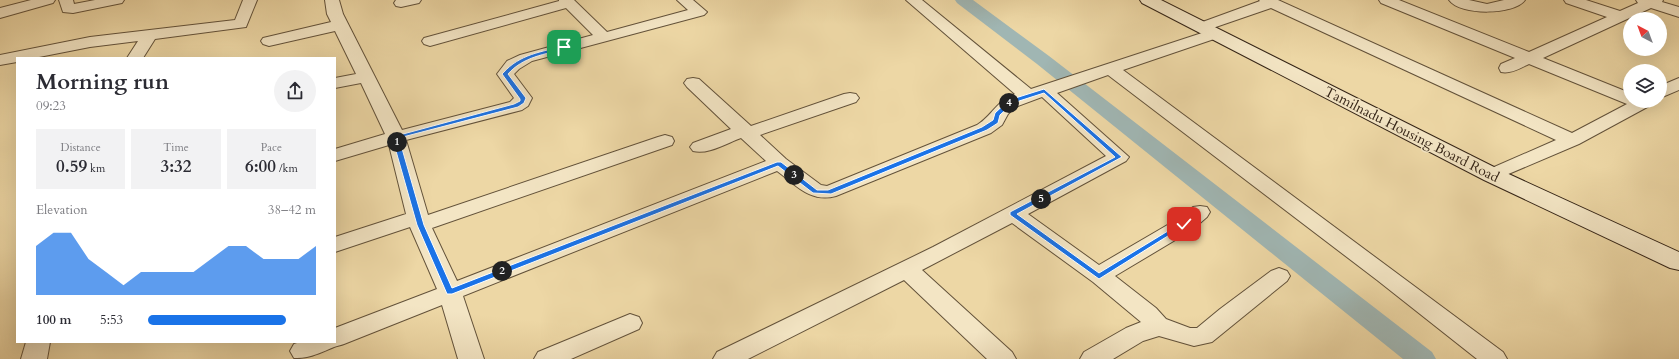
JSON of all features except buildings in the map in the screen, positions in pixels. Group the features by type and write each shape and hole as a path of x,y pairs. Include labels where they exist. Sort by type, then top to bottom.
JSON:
{"street":[{"path":"0,13 48,0"},
{"path":"66,0 68,9 117,0"},
{"path":"0,60 57,48 241,24 250,0"},
{"path":"332,0 335,14 340,25 396,137 419,221 450,292 471,359"},
{"path":"336,155 396,137 516,106 522,102 523,98 505,74 513,65 526,58 699,12 684,0"},
{"path":"726,359 907,269 1119,157 1043,91 913,0"},
{"name":"Tamilnadu Housing Board Road","path":"1148,0 1492,175 1679,262"},
{"path":"1386,0 1526,58 1623,95"},
{"path":"1456,0 1485,9 1493,9 1518,0"},
{"path":"1571,0 1620,16"},
{"path":"693,83 779,163 816,191 829,192 984,129 996,121 997,115 1011,102 1110,68 1208,30 1269,1 1572,140"},
{"path":"1507,68 1650,1 1679,12"},
{"path":"430,41 568,2 603,37"},
{"path":"269,41 340,25"},
{"path":"136,57 149,36"},
{"path":"1110,68 1494,359"},
{"path":"336,83 366,77"},
{"path":"1667,89 1679,83"},
{"path":"700,146 850,98"},
{"path":"1492,175 1572,140 1626,108"},
{"path":"336,245 419,221 665,141"},
{"path":"336,338 779,163"},
{"path":"1099,275 1184,224 1200,212"},
{"path":"1013,214 1099,275 1148,314 1159,327"},
{"path":"907,269 1003,359"},
{"path":"1093,359 1148,329 1159,327 1174,330 1187,337 1200,336 1210,332 1220,322 1280,276"},
{"path":"547,359 630,323"}],"waterway":[{"path":"963,0 1043,60 1422,359"}],"route":[{"path":"564,47 526,58 513,65 505,74 523,98 522,102 516,106 396,137 420,225 450,292 779,163 816,191 829,192 838,187 984,129 996,121 997,115 1011,102 1044,91 1119,157 1013,214 1099,276 1184,224"}]}
